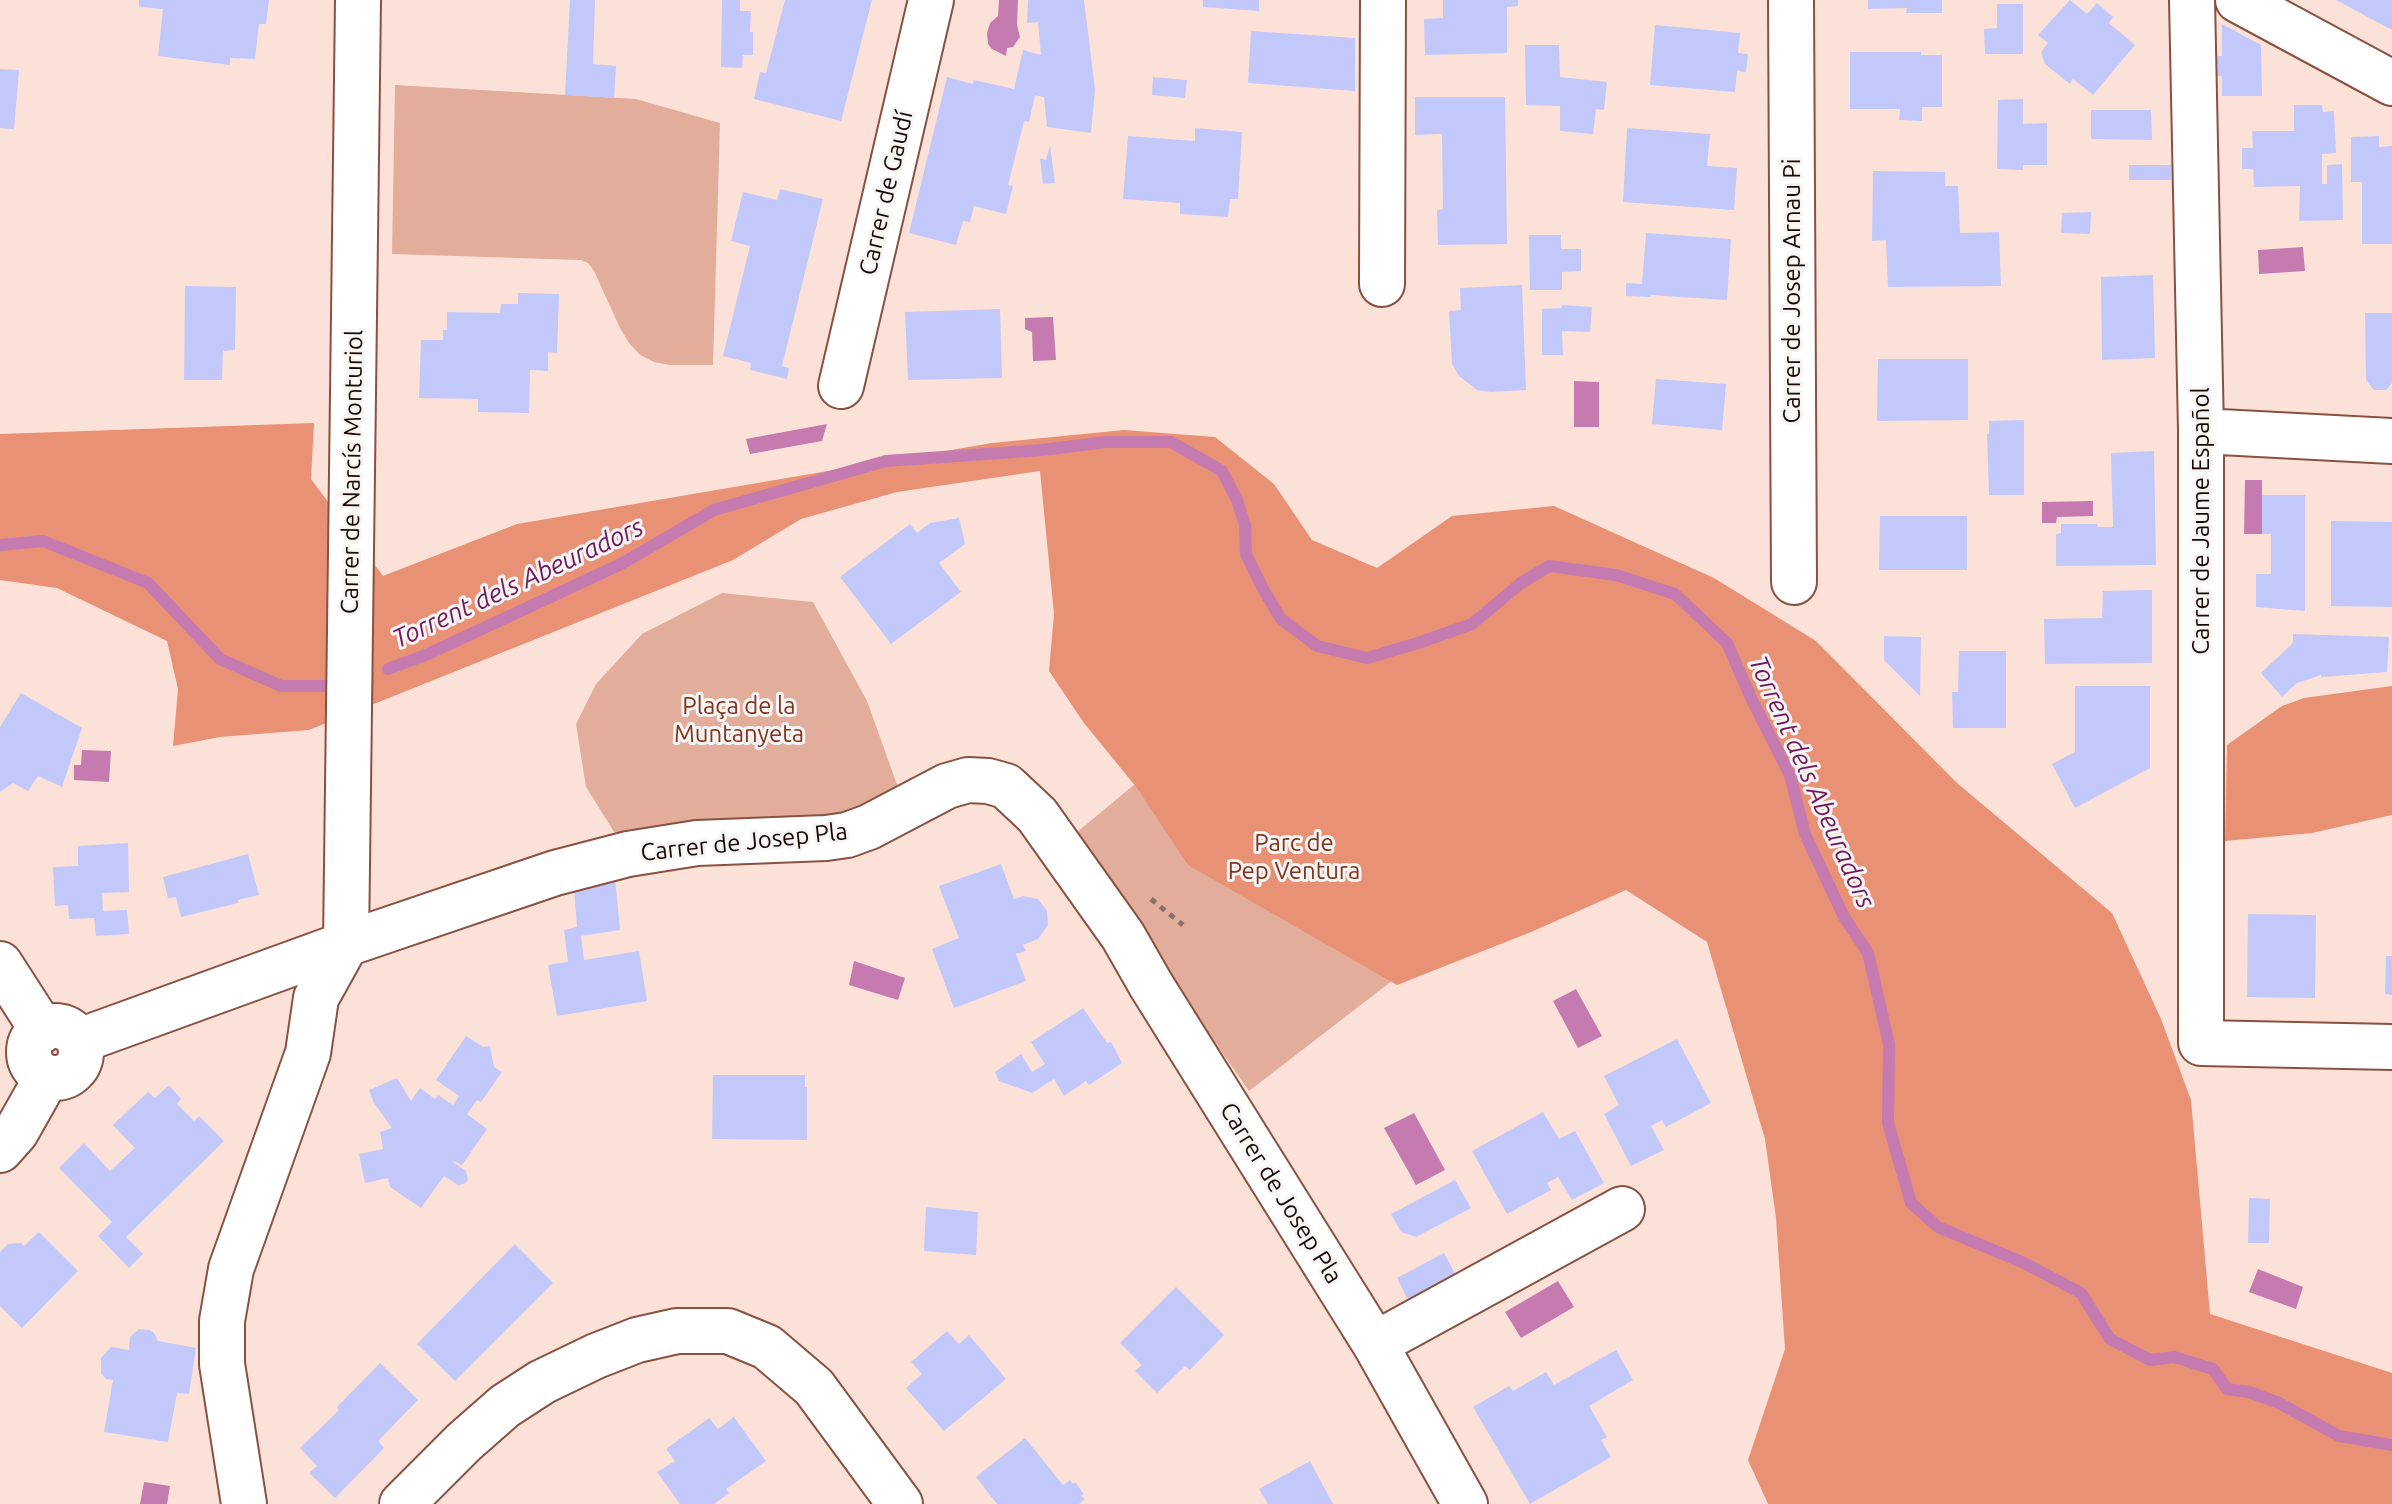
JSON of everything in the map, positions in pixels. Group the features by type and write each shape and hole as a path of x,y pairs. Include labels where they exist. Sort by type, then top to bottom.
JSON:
{"street":[{"name":"Carrer de Narcís Monturiol","path":"346,944 358,0"},
{"name":"Carrer de Gaudí","path":"841,386 931,0"},
{"path":"1382,284 1383,0"},
{"name":"Carrer de Josep Arnau Pi","path":"1791,0 1794,582"},
{"name":"Carrer de Jaume Español","path":"2192,0 2201,431 2201,1043 2392,1047"},
{"path":"2238,0 2392,83"},
{"path":"2201,431 2392,441"},
{"name":"Carrer de Josep Pla","path":"60,1036 555,873 628,854 697,843 847,835 869,827 947,786 968,780 1006,786 1037,815 1123,936 1375,1344 1465,1504"},
{"path":"244,1504 222,1364 222,1321 231,1269 308,1053 316,998 346,944"},
{"path":"0,964 36,1020 81,1054 76,1068 66,1076 56,1079 47,1077 16,1132 0,1150"},
{"path":"1375,1344 1622,1209"},
{"path":"402,1504 505,1406 542,1382 637,1340 677,1331 728,1331 767,1347 814,1387 900,1504"}],"green space":[{"path":"395,85 636,99 720,123 713,365 670,365 640,355 620,328 594,271 581,260 392,254"},
{"path":"314,423 311,479 383,576 517,524 992,443 1124,430 1215,437 1274,484 1312,540 1377,568 1452,516 1554,506 1714,578 1816,641 1957,783 2112,913 2161,1019 2191,1100 2210,1314 2392,1373 2392,1504 1768,1504 1748,1460 1785,1349 1776,1218 1765,1139 1707,942 1626,890 1397,985 1188,865 1137,788 1084,723 1049,671 1054,614 1040,471 897,492 801,519 733,560 309,730 220,737 173,746 178,689 167,641 57,588 0,580 0,434"},
{"name":"Plaça de la Muntanyeta","path":"722,593 813,602 867,701 905,807 628,854 586,787 576,724 596,684 642,634"},
{"name":"Parc de Pep Ventura","path":"1569,614 1723,944 1633,879 1401,974 1249,1091 1070,838 1223,711"},
{"path":"2392,686 2392,815 2312,833 2225,841 2227,745 2282,706 2304,698"}],"shaded area":[{"path":"999,0 1018,0 1020,37 1013,47 1007,48 1006,56 988,44 987,33 990,23 998,16"},
{"path":"2303,247 2305,271 2259,274 2258,250"},
{"path":"1053,317 1056,360 1033,361 1032,332 1025,329 1025,318"},
{"path":"1574,381 1599,382 1599,427 1574,427"},
{"path":"827,424 822,441 750,454 746,439"},
{"path":"2245,480 2262,480 2262,534 2244,534"},
{"path":"2093,501 2093,516 2057,517 2056,523 2042,523 2042,502"},
{"path":"82,750 111,751 109,782 74,780 74,765 81,765"},
{"path":"854,961 905,978 898,1000 849,985"},
{"path":"1576,989 1602,1036 1578,1048 1553,1001"},
{"path":"1414,1113 1445,1170 1416,1185 1384,1128"},
{"path":"2258,1269 2303,1287 2296,1309 2249,1292"},
{"path":"1558,1281 1574,1307 1521,1338 1505,1312"},
{"path":"144,1482 170,1486 167,1504 140,1504"}],"building":[{"path":"139,0 269,0 266,24 259,24 255,59 230,58 230,65 158,56 163,9 139,7"},
{"path":"570,0 595,0 593,64 616,66 614,98 565,95"},
{"path":"722,0 740,0 740,11 751,11 753,55 743,55 742,68 721,67"},
{"path":"785,0 872,0 841,121 754,99 760,72 766,73"},
{"path":"1028,0 1084,0 1095,90 1091,133 1047,127 1044,97 1035,95 1029,122 1024,121 1008,185 1013,186 1006,214 974,206 970,222 963,221 956,245 909,233 947,77 1014,89 1023,50 1041,55 1038,22 1027,23"},
{"path":"1203,0 1259,0 1259,11 1203,7"},
{"path":"1443,0 1518,0 1518,6 1507,7 1507,53 1425,55 1424,19 1443,18"},
{"path":"1868,0 1942,0 1942,13 1906,13 1907,8 1868,9"},
{"path":"2070,0 2087,14 2097,3 2113,17 2109,23 2135,45 2093,95 2073,79 2070,84 2045,64 2041,52 2048,43 2038,35"},
{"path":"2336,0 2392,0 2392,30"},
{"path":"1997,4 2023,4 2023,54 1985,54 1984,29 1997,28"},
{"path":"2222,24 2261,45 2262,96 2222,96 2222,76 2217,76 2217,56 2222,56"},
{"path":"1655,25 1740,33 1738,53 1748,54 1746,72 1737,71 1735,92 1650,85"},
{"path":"1251,31 1355,38 1355,91 1248,83"},
{"path":"1525,45 1559,45 1560,77 1607,82 1604,110 1596,109 1593,134 1560,131 1560,106 1526,105"},
{"path":"1850,52 1942,55 1942,107 1922,107 1922,121 1899,120 1900,109 1850,109"},
{"path":"0,69 19,70 14,129 0,128"},
{"path":"1153,77 1187,80 1185,98 1152,95"},
{"path":"1415,97 1505,97 1507,244 1438,245 1437,210 1443,209 1442,134 1415,135"},
{"path":"2023,99 2023,124 2047,123 2047,165 2023,165 2023,170 1997,169 1998,100"},
{"path":"2294,105 2322,105 2323,112 2334,111 2336,153 2322,154 2322,184 2327,184 2327,165 2342,164 2343,220 2299,221 2300,186 2254,187 2253,169 2242,169 2242,148 2253,148 2252,131 2294,131"},
{"path":"2091,110 2151,110 2152,140 2091,139"},
{"path":"1195,128 1242,132 1238,199 1230,199 1228,217 1180,214 1180,203 1123,199 1128,136 1195,141"},
{"path":"1627,128 1710,134 1707,166 1737,168 1734,210 1623,202"},
{"path":"2379,136 2379,147 2392,146 2392,244 2362,244 2362,182 2351,182 2351,137"},
{"path":"1050,145 1055,183 1043,184 1040,158 1046,160"},
{"path":"2129,165 2171,165 2171,180 2129,180"},
{"path":"1873,171 1945,172 1945,186 1958,186 1960,233 1999,232 2001,286 1888,287 1886,240 1872,241"},
{"path":"780,189 823,199 782,366 789,368 787,379 750,370 751,363 723,356 750,246 731,241 743,192 777,200"},
{"path":"2091,212 2090,234 2061,233 2062,213"},
{"path":"1646,233 1731,239 1727,300 1626,296 1626,283 1642,284"},
{"path":"1529,235 1561,235 1561,249 1581,249 1581,271 1562,272 1562,290 1530,290"},
{"path":"2153,275 2155,358 2102,360 2101,277"},
{"path":"1522,285 1526,390 1477,390 1459,376 1452,364 1449,311 1461,310 1460,288"},
{"path":"185,286 236,287 235,350 223,351 222,380 184,380"},
{"path":"518,293 559,294 557,353 548,352 548,371 530,370 529,413 478,412 478,399 419,398 421,340 443,340 443,330 447,330 447,312 500,313 501,304 518,304"},
{"path":"1562,305 1592,307 1590,332 1562,331 1563,355 1542,355 1542,309 1562,308"},
{"path":"1000,309 1002,378 908,380 905,312"},
{"path":"2365,313 2392,313 2392,383 2386,390 2374,390 2366,380"},
{"path":"1878,359 1968,359 1968,420 1877,421"},
{"path":"1656,379 1726,384 1722,430 1652,424"},
{"path":"2024,420 2024,495 1989,495 1989,421"},
{"path":"2154,451 2156,565 2056,566 2056,534 2061,533 2061,524 2113,527 2111,453"},
{"path":"2262,495 2305,495 2305,611 2256,607 2256,574 2271,574 2271,534 2262,534"},
{"path":"1880,516 1967,516 1967,570 1879,570"},
{"path":"959,518 965,544 939,563 961,592 891,644 840,577 910,524 917,533 930,523"},
{"path":"2331,521 2392,522 2392,607 2331,606"},
{"path":"2152,590 2152,663 2045,664 2044,619 2102,618 2103,591"},
{"path":"2293,634 2389,637 2387,672 2321,675 2297,683 2282,697 2261,673 2293,643"},
{"path":"1884,636 1921,637 1920,696 1884,660"},
{"path":"1959,651 2006,651 2006,728 1953,728 1952,692 1958,692"},
{"path":"2075,686 2150,686 2150,768 2075,808 2052,764 2075,752"},
{"path":"21,693 82,728 62,787 38,776 28,791 13,783 0,792 0,727"},
{"path":"128,843 129,892 102,893 103,911 127,910 129,934 96,936 94,918 69,919 68,905 55,906 53,867 78,866 78,846"},
{"path":"248,854 259,895 181,917 176,897 168,898 163,877"},
{"path":"1001,864 1014,899 1023,896 1038,899 1047,911 1048,925 1038,939 1023,945 1026,951 1016,954 1026,981 954,1008 932,949 959,938 939,886"},
{"path":"615,878 620,930 581,936 584,960 639,951 647,1001 557,1016 548,965 568,962 564,930 577,927 574,889"},
{"path":"2248,914 2316,915 2315,998 2247,997"},
{"path":"2386,956 2392,956 2392,995 2385,994"},
{"path":"1083,1008 1107,1043 1111,1042 1122,1063 1089,1085 1086,1081 1064,1096 1054,1079 1032,1093 999,1081 995,1072 1021,1054 1032,1072 1045,1064 1031,1042"},
{"path":"466,1036 483,1047 490,1046 494,1067 502,1072 481,1102 477,1100 467,1114 487,1129 462,1165 453,1162 466,1171 468,1180 458,1185 444,1176 421,1208 390,1187 388,1178 365,1183 359,1154 383,1149 380,1132 392,1128 374,1103 369,1090 397,1078 411,1101 420,1088 435,1099 438,1095 453,1105 459,1096 436,1080"},
{"path":"1677,1039 1711,1103 1666,1127 1662,1120 1651,1126 1664,1150 1631,1166 1604,1114 1619,1105 1604,1076"},
{"path":"713,1075 805,1075 807,1140 712,1139"},
{"path":"169,1085 181,1099 177,1104 194,1121 199,1116 224,1141 126,1237 143,1254 129,1268 98,1236 112,1222 59,1168 84,1143 110,1171 135,1148 113,1125 148,1092 155,1098"},
{"path":"1543,1112 1559,1139 1575,1131 1604,1183 1572,1200 1558,1177 1547,1183 1551,1190 1507,1214 1472,1151"},
{"path":"1455,1180 1471,1208 1416,1237 1401,1232 1391,1214"},
{"path":"2249,1198 2270,1199 2269,1243 2248,1243"},
{"path":"926,1207 978,1212 976,1255 924,1251"},
{"path":"39,1232 78,1271 22,1328 0,1306 0,1252 8,1244 21,1243 24,1246"},
{"path":"515,1244 553,1283 455,1381 417,1344"},
{"path":"1444,1253 1457,1277 1409,1302 1397,1278"},
{"path":"1176,1287 1224,1335 1190,1370 1185,1366 1157,1393 1135,1371 1142,1365 1120,1343"},
{"path":"139,1329 150,1330 158,1341 196,1348 189,1394 177,1393 168,1442 104,1432 113,1380 106,1379 101,1373 101,1358 111,1347 129,1350 130,1337"},
{"path":"947,1331 959,1344 969,1335 1006,1379 944,1431 906,1388 922,1374 911,1362"},
{"path":"1616,1350 1633,1380 1589,1406 1607,1437 1601,1440 1611,1457 1530,1504 1473,1407 1509,1386 1513,1391 1546,1372 1554,1385"},
{"path":"380,1363 418,1400 378,1441 384,1448 335,1498 309,1473 317,1466 300,1448"},
{"path":"734,1417 766,1461 726,1489 729,1493 714,1504 680,1504 657,1472 675,1461 666,1449 709,1418 718,1429"},
{"path":"1025,1438 1063,1485 1070,1480 1073,1484 1075,1482 1085,1499 1079,1504 997,1504 976,1477"},
{"path":"1310,1461 1333,1504 1268,1504 1259,1489"}],"waterway":[{"name":"Torrent dels Abeuradors","path":"388,669 428,654 621,564 714,510 886,461 1042,450 1106,442 1171,442 1222,471 1237,500 1245,525 1246,554 1263,589 1281,619 1317,646 1367,658 1418,643 1472,624 1521,583 1549,566 1616,575 1675,594 1727,643 1790,775 1805,834 1844,917 1868,953 1889,1044 1888,1123 1911,1203 1938,1227 2024,1263 2081,1293 2110,1339 2150,1360 2174,1357 2213,1369 2227,1389 2249,1392 2279,1403 2339,1436 2392,1445"},
{"name":"Torrent dels Abeuradors","path":"0,545 43,541 148,583 220,659 281,686 339,686"}]}
